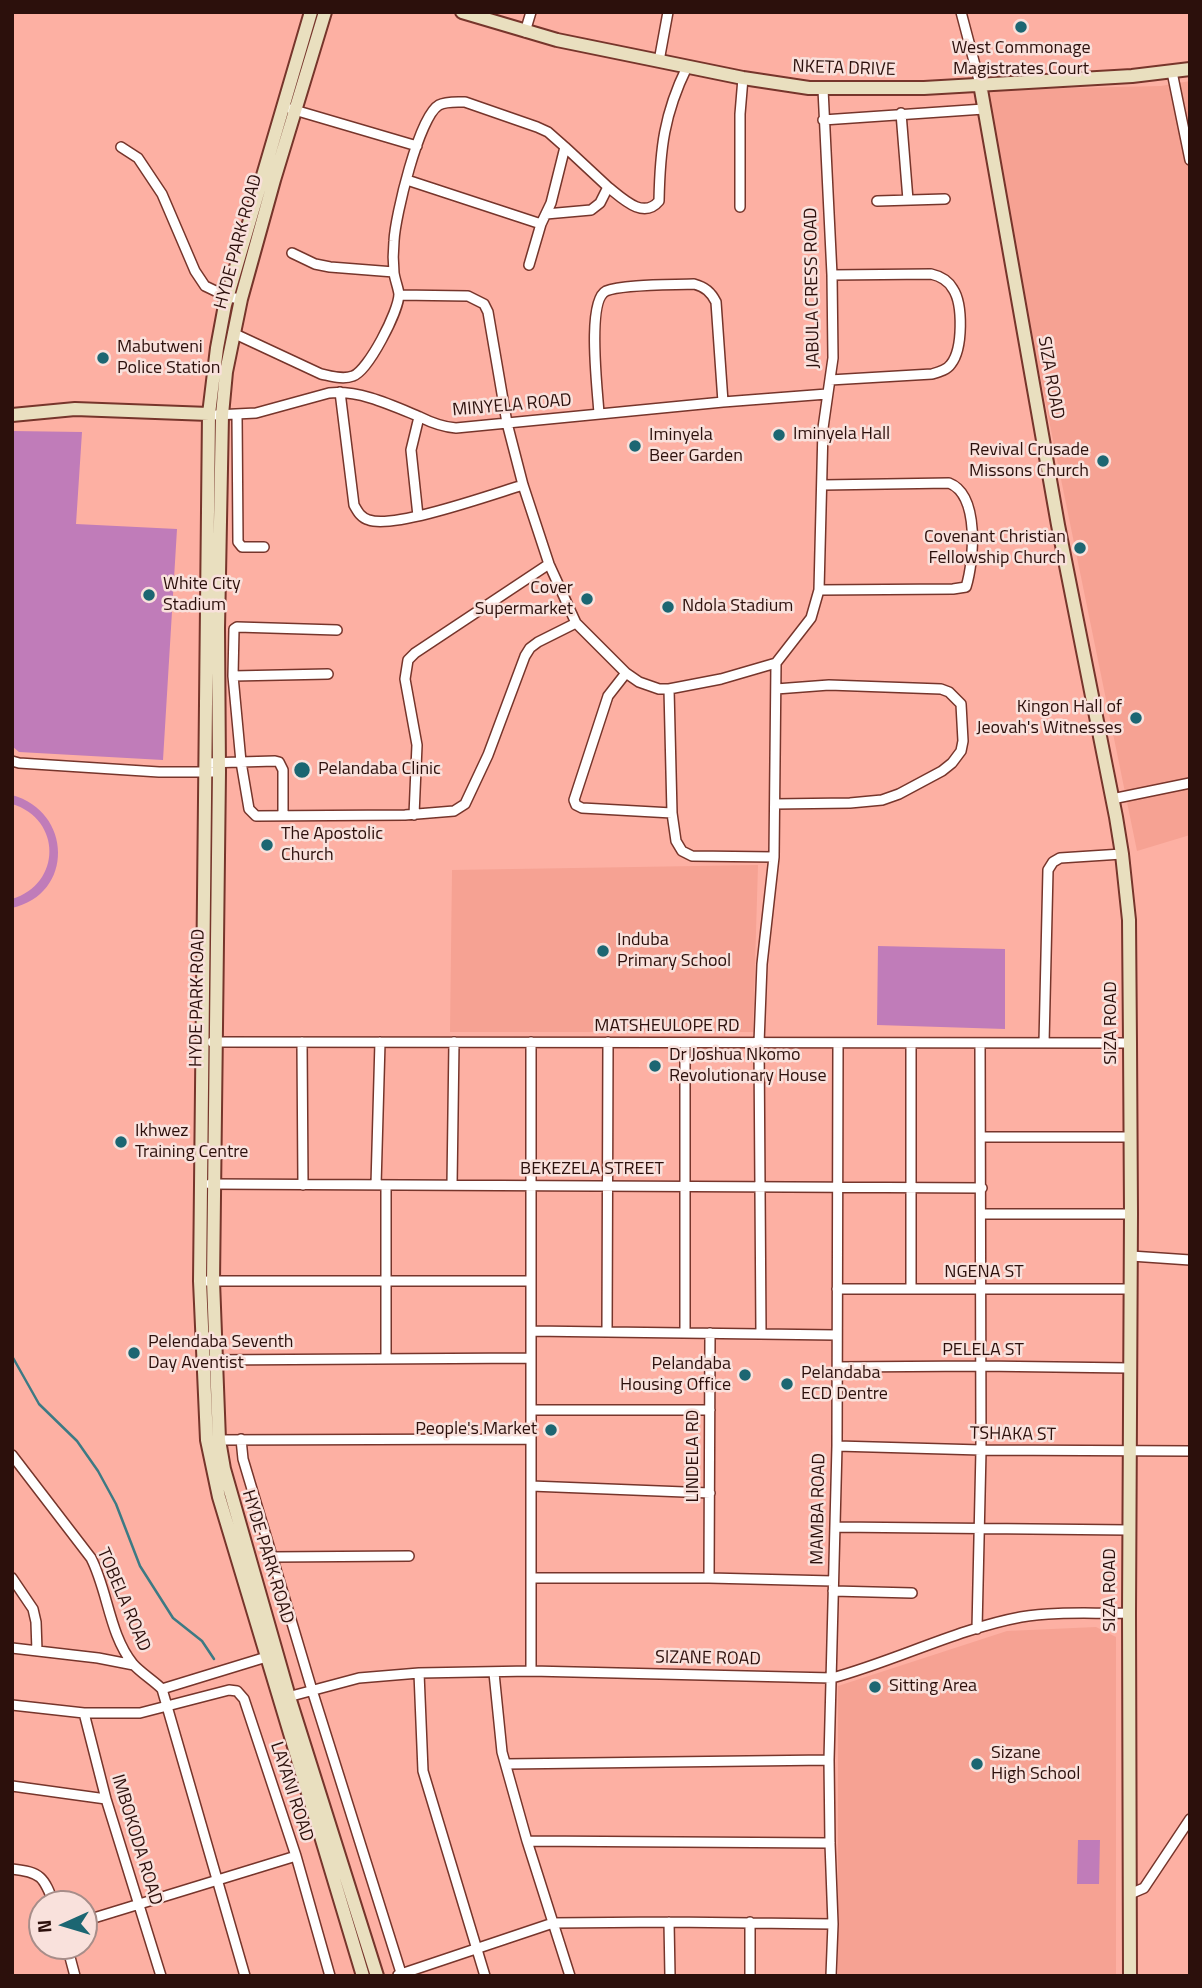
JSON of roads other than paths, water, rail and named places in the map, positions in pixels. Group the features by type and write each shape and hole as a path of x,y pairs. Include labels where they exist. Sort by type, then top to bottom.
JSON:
{"street":[{"name":"HYDE PARK ROAD","path":"311,12 289,109 217,348 207,1184 209,1360 219,1497 272,1656 363,1976"},
{"name":"HYDE PARK ROAD","path":"289,109 325,12"},
{"name":"NKETA DRIVE","path":"462,12 525,32 687,67 823,89 924,88 1132,76 1190,69"},
{"path":"525,32 531,12"},
{"path":"659,61 668,12"},
{"path":"961,12 980,83"},
{"path":"233,332 321,373 351,377 362,372 396,312 399,295 394,272 395,230 417,146 427,119 438,105 454,101 465,102 548,132 608,187 636,208 646,209 655,205 659,201 660,154 665,131 673,97 687,67"},
{"path":"1172,72 1190,160"},
{"path":"740,207 740,114 743,78"},
{"name":"SIZA ROAD","path":"980,83 1058,524 1122,854 1129,920 1130,1976"},
{"name":"JABULA CRESS ROAD","path":"776,663 811,618 819,590 823,428 833,358 823,89"},
{"path":"289,109 417,146"},
{"path":"823,120 984,109"},
{"path":"901,113 908,200"},
{"path":"121,147 138,159 162,194 195,271 205,286 234,298"},
{"path":"529,265 541,224 551,203 565,147"},
{"path":"407,180 541,224"},
{"path":"546,214 592,210 600,203 608,187"},
{"path":"877,201 945,199"},
{"path":"292,253 330,267 394,272"},
{"path":"830,380 932,374 943,370 951,364 956,355 960,331 957,296 953,287 940,276 832,275"},
{"path":"599,414 594,347 596,308 601,295 608,290 620,288 694,284 709,292 716,302 723,402"},
{"path":"399,295 468,296 484,304 488,312 507,423 523,485 549,564 576,623 626,673 649,686 669,689 720,679 776,663 774,857 762,964 759,1043 761,1334"},
{"name":"HYDE PARK ROAD","path":"216,414 233,332 234,298"},
{"path":"340,392 354,505 368,520 376,522 418,516 523,485"},
{"name":"MINYELA ROAD","path":"216,414 256,413 340,392 374,399 445,428 456,428 827,394"},
{"path":"12,415 75,409 216,414"},
{"path":"237,415 238,542 242,547 264,547"},
{"path":"418,516 411,450 419,417"},
{"path":"819,590 966,587 972,554 971,516 965,497 960,489 949,483 823,485"},
{"path":"414,815 417,745 405,679 408,660 549,564"},
{"path":"337,630 237,627 232,633 240,762 248,809 256,816 414,815 454,811 465,804 488,755 530,648 576,623"},
{"path":"626,673 608,696 574,800 576,805 582,808 672,813"},
{"path":"233,676 328,674"},
{"path":"775,804 850,803 889,798 942,771 961,751 963,741 961,704 949,692 941,689 829,685 776,690"},
{"path":"669,689 672,813 676,841 682,851 692,856 774,857"},
{"path":"12,761 159,772 240,762 275,761 279,762 283,769 283,816"},
{"path":"1112,799 1190,783"},
{"path":"1044,1043 1048,870 1053,862 1060,858 1122,854"},
{"name":"MATSHEULOPE RD","path":"209,1042 1130,1043"},
{"path":"302,1042 303,1185"},
{"path":"376,1185 380,1042"},
{"path":"452,1185 454,1042"},
{"path":"531,1042 531,1671"},
{"path":"607,1332 608,1042"},
{"path":"685,1043 685,1333"},
{"name":"MAMBA ROAD","path":"831,1976 830,1760 837,1446 838,1043"},
{"path":"911,1043 911,1289"},
{"path":"977,1629 981,1530 980,1043"},
{"path":"982,1137 1130,1137"},
{"name":"BEKEZELA STREET","path":"207,1184 982,1188"},
{"path":"386,1185 386,1357"},
{"path":"982,1214 1131,1214"},
{"path":"1131,1256 1190,1260"},
{"path":"207,1281 531,1281"},
{"name":"NGENA ST","path":"837,1289 1130,1289"},
{"path":"531,1331 836,1335"},
{"name":"LINDELA RD","path":"709,1578 710,1333"},
{"path":"209,1360 531,1358"},
{"name":"PELELA ST","path":"837,1367 1129,1368"},
{"path":"531,1410 710,1410"},
{"path":"240,1439 243,1459 272,1557 400,1975 553,1923 832,1924"},
{"path":"213,1440 531,1439"},
{"name":"TSHAKA ST","path":"837,1446 1190,1451"},
{"name":"TOBELA ROAD","path":"12,1455 91,1558 118,1637 134,1665 162,1689"},
{"path":"531,1486 710,1493"},
{"path":"836,1527 1129,1530"},
{"path":"272,1557 409,1556"},
{"path":"12,1578 33,1609 37,1622 37,1651"},
{"path":"531,1578 709,1578 912,1593"},
{"name":"SIZANE ROAD","path":"284,1698 359,1678 419,1673 531,1671 832,1678 1007,1620 1035,1615 1129,1613"},
{"path":"12,1648 99,1658 134,1665"},
{"path":"245,1976 162,1689 272,1656"},
{"path":"419,1673 423,1770 485,1976"},
{"path":"494,1673 502,1752 570,1976"},
{"name":"LAYANI ROAD","path":"12,1705 83,1713 140,1713 229,1690 237,1691 244,1699 296,1856 330,1976"},
{"name":"HYDE PARK ROAD","path":"284,1698 377,1976"},
{"name":"IMBOKODA ROAD","path":"83,1713 106,1799 161,1976"},
{"path":"506,1764 830,1760"},
{"path":"12,1786 106,1799"},
{"path":"1129,1894 1143,1888 1190,1819"},
{"path":"527,1841 830,1843"},
{"path":"98,1917 296,1856"},
{"path":"12,1869 37,1874 46,1882 49,1890"},
{"path":"669,1922 670,1976"},
{"path":"750,1922 750,1976"}],"waterway":[{"path":"12,1356 39,1404 77,1441 98,1471 116,1504 140,1566 173,1618 202,1641 214,1659"}],"place":[{"name":"West Commonage Magistrates Court","path":"1021,27"},
{"name":"Mabutweni Police Station","path":"103,358"},
{"name":"Iminyela Hall","path":"779,435"},
{"name":"Iminyela Beer Garden","path":"635,446"},
{"name":"Revival Crusade Missons Church","path":"1103,461"},
{"name":"Covenant Christian Fellowship Church","path":"1080,548"},
{"name":"White City Stadium","path":"149,595"},
{"name":"Cover Supermarket","path":"587,599"},
{"name":"Ndola Stadium","path":"668,607"},
{"name":"Kingon Hall of Jeovah's Witnesses","path":"1136,718"},
{"name":"Pelandaba Clinic","path":"302,770"},
{"name":"The Apostolic Church","path":"267,845"},
{"name":"Induba Primary School","path":"603,951"},
{"name":"Dr Joshua Nkomo Revolutionary House","path":"655,1066"},
{"name":"Ikhwez Training Centre","path":"121,1142"},
{"name":"Pelendaba Seventh Day Aventist","path":"134,1353"},
{"name":"Pelandaba Housing Office","path":"745,1375"},
{"name":"Pelandaba ECD Dentre","path":"787,1384"},
{"name":"People's Market","path":"551,1430"},
{"name":"Sitting Area","path":"875,1687"},
{"name":"Sizane High School","path":"977,1764"}]}
